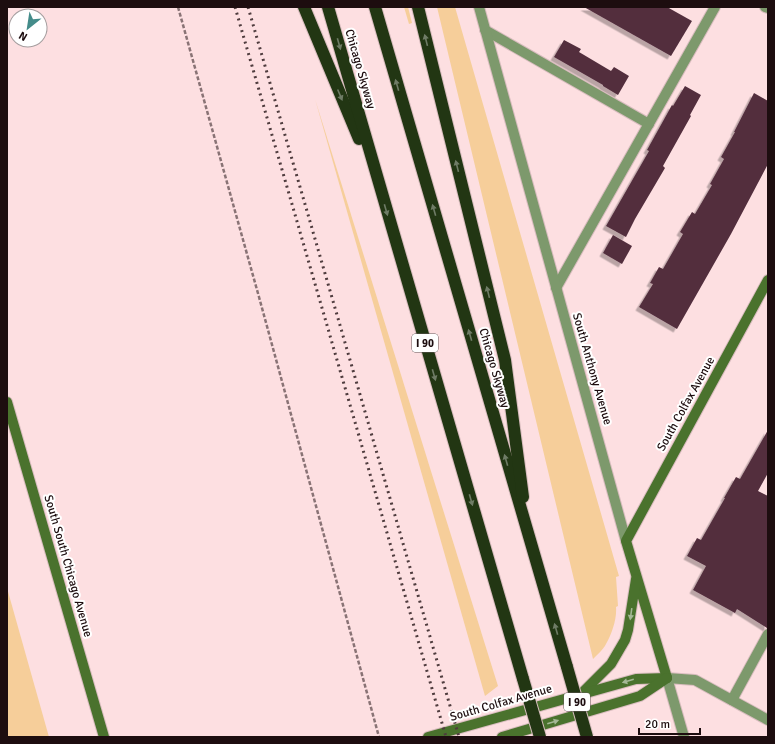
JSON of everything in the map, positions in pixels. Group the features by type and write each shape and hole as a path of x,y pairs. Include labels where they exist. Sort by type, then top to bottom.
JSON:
{"highway":[{"path":"304,7 380,188"},
{"name":"Chicago Skyway","path":"328,7 540,737"},
{"name":"Chicago Skyway","path":"375,7 587,737"},
{"path":"418,7 505,360 529,538"}],"main road":[{"name":"South Colfax Avenue","path":"626,541 768,280"},
{"name":"South South Chicago Avenue","path":"7,402 104,737"},
{"name":"South Anthony Avenue","path":"626,541 667,678"},
{"path":"581,694 611,664 625,640 628,630 636,575"},
{"name":"South Colfax Avenue","path":"428,737 636,679 667,678"},
{"path":"502,737 640,696 667,678"}],"street":[{"name":"South Anthony Avenue","path":"479,7 626,541"},
{"path":"556,288 715,7"},
{"path":"485,30 649,124"},
{"path":"732,700 768,634"},
{"name":"South Anthony Avenue","path":"667,678 684,737"},
{"path":"667,678 695,680 768,720"}],"path":[{"path":"178,7 379,737"}],"shaded area":[{"path":"404,7 408,7 412,23 409,24"},
{"path":"437,7 455,7 619,576 616,577 618,606 616,607 614,626 605,646 593,659"},
{"path":"315,99 498,686 485,696"},
{"path":"7,588 49,737 7,737"}],"building":[{"path":"584,7 667,7 692,21 671,56"},
{"path":"564,40 581,49 579,52 611,71 614,67 629,76 618,95 554,57"},
{"path":"685,86 701,95 663,166 665,168 626,237 606,226 649,151 647,150 672,105 673,106"},
{"path":"754,93 768,101 768,164 731,234 677,329 639,307 653,284 650,283 659,267 663,269 683,234 680,232 692,212 695,214 712,185 710,184 724,159 721,157"},
{"path":"613,235 632,246 622,264 603,253"},
{"path":"768,430 768,473 758,491 768,496 767,628 737,609 735,613 693,590 706,566 687,556 697,538 701,540 736,477 740,479"}],"railway":[{"path":"235,7 446,737"},
{"path":"248,7 459,737"}]}
